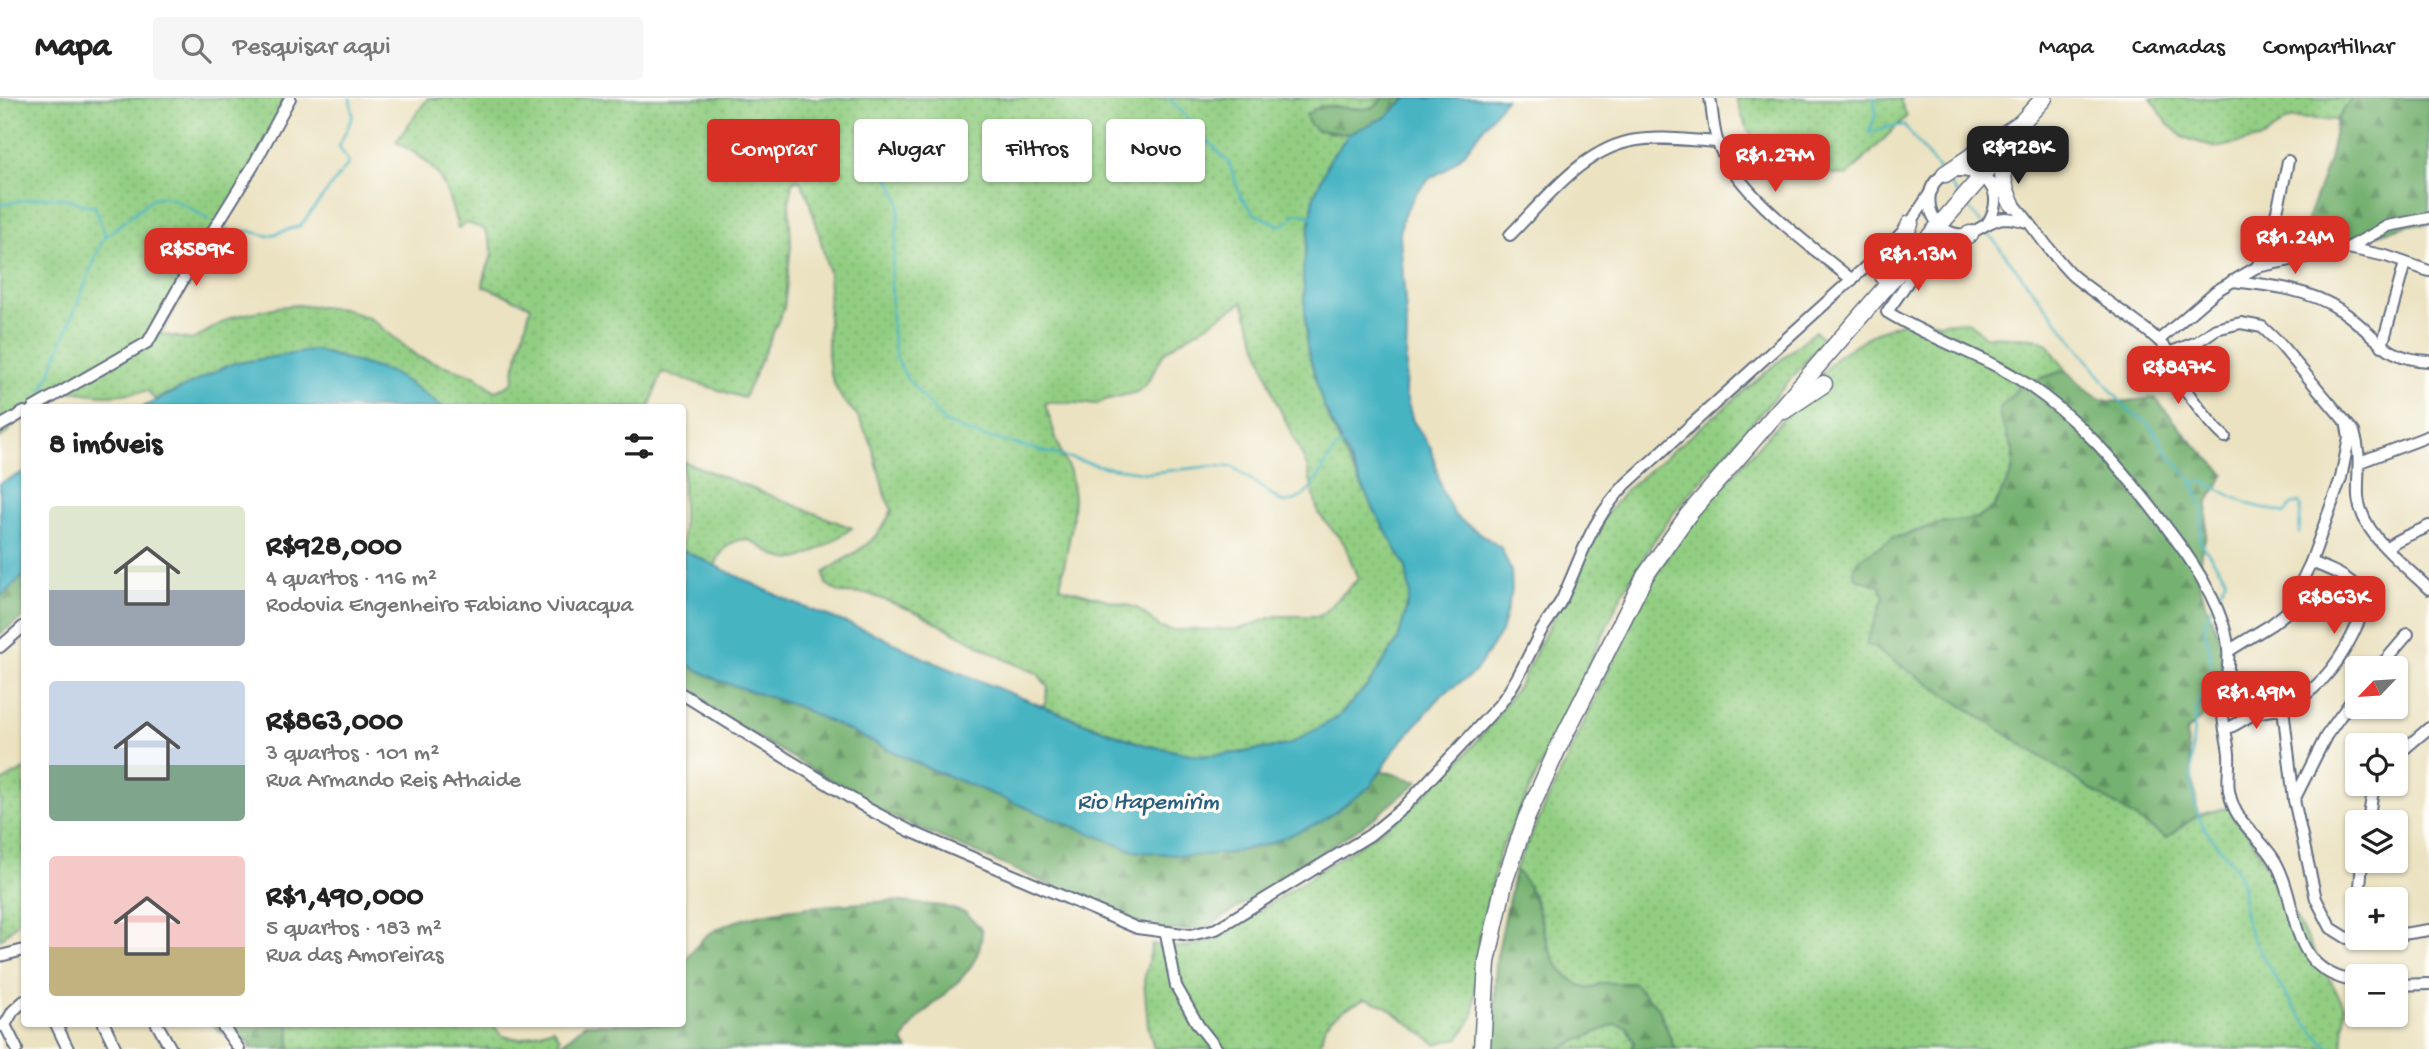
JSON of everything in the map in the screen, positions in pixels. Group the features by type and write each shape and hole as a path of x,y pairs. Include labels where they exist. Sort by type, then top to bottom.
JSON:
{"highway":[{"path":"1482,1049 1487,962 1504,883 1526,819 1558,748 1645,576 1688,515 1934,231 1984,178 2010,137 2045,98"},
{"path":"1945,174 2021,123"},
{"path":"2010,137 2001,174 2012,204"},
{"path":"1872,302 1924,258 1944,245 1970,234"},
{"path":"1872,302 1902,235"},
{"path":"1765,424 1824,384"}],"street":[{"path":"40,404 148,342 253,166 290,98"},
{"path":"1710,98 1718,142 1735,176 1757,199 1852,280"},
{"path":"1510,234 1580,165 1598,151 1620,143 1653,138 1718,142"},
{"path":"2257,267 2266,249 2278,208 2288,161"},
{"path":"686,696 870,810 909,831 1137,928 1191,935 1216,929 1370,835 1404,807 1500,704 1514,685 1540,633 1562,600 1589,533 1608,504 1626,484 1902,235 1945,174 1961,170 1984,178 2001,191 2074,276 2159,340 2169,352 2177,378 2215,429 2225,437"},
{"path":"1984,178 1994,194 1995,204 1987,224"},
{"path":"1932,190 1930,208 1934,231"},
{"path":"1902,235 1934,231 1970,234 1987,224 2006,218 2027,222"},
{"path":"2159,340 2216,291 2257,267 2348,248 2388,226 2429,218"},
{"path":"2348,248 2405,262 2429,271"},
{"path":"1924,258 1887,312 2026,384 2065,413 2105,450 2175,538 2199,574 2224,624 2230,650 2223,714 2229,754 2229,790 2233,807 2238,817 2272,856 2281,872 2294,922 2306,952 2330,975 2345,979"},
{"path":"2382,346 2405,262"},
{"path":"2232,281 2268,284 2320,299 2341,310 2394,355 2429,361"},
{"path":"2169,352 2197,342 2216,329 2241,323 2262,327 2280,344 2354,432 2360,447 2358,498 2364,520 2386,548 2428,587"},
{"path":"0,426 21,414"},
{"path":"2230,650 2287,612 2311,562 2341,478 2349,438 2346,422"},
{"path":"2360,462 2429,436"},
{"path":"2386,548 2397,539 2413,535 2429,526"},
{"path":"2225,729 2234,727 2257,713 2283,708 2319,683 2338,663 2362,615 2362,599 2356,588 2339,574 2311,562"},
{"path":"0,647 21,629"},
{"path":"2389,656 2408,634"},
{"path":"2283,708 2294,800 2316,899 2332,928 2345,937"},
{"path":"2294,800 2326,736 2345,710"},
{"path":"2408,746 2429,728"},
{"path":"2408,933 2429,930"},
{"path":"1166,933 1176,986 1198,1025 1217,1049"},
{"path":"0,956 21,951"},
{"path":"2408,985 2429,984"},
{"path":"17,1049 2,1025 21,1004"},
{"path":"57,1027 68,1049"},
{"path":"105,1027 116,1049"},
{"path":"159,1027 171,1049"},
{"path":"223,1027 239,1049"}],"green space":[{"path":"0,98 293,98 244,191 160,334 192,340 232,317 278,307 298,305 344,309 371,319 418,357 476,376 495,391 513,381 531,306 483,286 492,253 484,229 467,223 458,228 445,187 432,167 396,142 428,98 1383,98 1375,107 1364,109 1320,106 1325,132 1349,134 1330,159 1303,270 1307,347 1323,405 1346,457 1406,567 1410,595 1398,640 1368,685 1338,717 1288,745 1200,756 1145,745 1041,706 1045,703 1048,687 1037,673 1008,661 921,614 869,594 840,593 826,584 824,573 871,541 892,510 885,496 872,445 857,415 842,399 830,372 829,274 807,194 801,182 840,182 840,119 707,119 707,182 792,182 789,203 791,245 784,308 744,398 662,372 650,404 438,404 390,372 315,350 166,394 155,400 148,391 109,395 67,391 50,394 35,404 21,404 21,417 0,438","holes":["1243,302 1275,399 1307,466 1318,513 1344,543 1358,579 1320,616 1276,616 1239,629 1161,628 1137,608 1060,587 1072,525 1074,497 1070,471 1062,456 1045,404 1097,404 1137,392 1147,383 1164,353"]},
{"path":"1383,98 1408,98 1386,117 1349,134 1316,130 1308,122 1306,115 1320,106 1364,109 1375,107"},
{"path":"1736,98 1902,98 1900,100 1907,116 1847,176 1790,171 1767,156 1746,127"},
{"path":"2151,98 2352,98 2337,120 2293,118 2263,138 2216,148 2183,137 2168,124"},
{"path":"2352,98 2429,98 2429,224 2410,225 2293,258 2329,160 2337,120"},
{"path":"1914,318 1939,323 1967,321 1985,336 2035,338 2047,344 2066,370 2021,385 1999,409 2014,458 2000,498 1986,513 1974,520 1941,523 1895,537 1880,586 1884,597 1877,617 2166,838 2198,815 2231,807 2243,823 2345,1007 2342,1049 1675,1049 1658,1007 1603,983 1587,989 1573,981 1555,961 1534,897 1515,870 1639,605 1693,520 1838,356 1874,333"},
{"path":"1815,331 1825,340 1678,507 1653,542 1621,596 1499,854 1479,939 1473,1017 1459,1038 1436,1044 1384,1005 1365,999 1331,1019 1316,1049 1154,1049 1148,1025 1144,981 1152,944 1187,947 1221,936 1382,830 1418,801 1466,754 1521,682 1602,520 1626,490"},
{"path":"2066,370 2088,392 2106,400 2115,402 2155,398 2193,443 2225,474 2208,501 2206,536 2198,577 2205,603 2226,652 2213,708 2186,732 2198,815 2166,838 1866,643 1884,597 1880,586 1856,578 1853,570 1857,561 1895,537 1939,523 1978,518 1995,506 2013,470 2013,450 1999,409 2021,385"},
{"path":"686,462 852,528 816,551 795,559 782,558 751,541 738,540 724,550 715,566 686,552"},
{"path":"21,578 21,618 0,634 0,597"},
{"path":"686,664 717,680 799,707 925,767 1134,851 1189,856 1231,853 1271,843 1370,787 1381,770 1418,782 1374,818 1213,924 1198,930 1157,931 891,816 686,695"},
{"path":"21,771 21,919 0,940 0,783"},
{"path":"1515,870 1527,884 1534,899 1549,949 1569,978 1587,989 1603,983 1633,983 1658,1007 1675,1049 1632,1049 1634,1042 1627,1027 1616,1024 1558,1049 1492,1049 1496,961"},
{"path":"891,901 942,906 966,913 982,930 979,949 972,965 911,1028 903,1042 908,1049 555,1049 581,1027 686,1027 686,959 707,935 725,925 747,918 821,906"},
{"path":"1615,1024 1627,1027 1634,1042 1632,1049 1558,1049"},
{"path":"215,1027 289,1027 290,1049 250,1049 248,1041 219,1032"},
{"path":"289,1027 494,1027 502,1036 520,1039 553,1028 560,1038 555,1049 290,1049"}],"water":[{"name":"Rio Itapemirim","path":"1408,98 1506,98 1465,152 1447,169 1430,178 1416,193 1403,216 1400,235 1407,328 1405,393 1413,421 1431,448 1442,491 1455,516 1501,548 1511,571 1512,591 1501,632 1475,672 1442,695 1398,745 1370,787 1321,822 1271,843 1231,853 1189,856 1134,851 925,767 799,707 717,680 686,664 686,551 791,602 878,635 926,659 1145,745 1200,756 1237,753 1288,745 1338,717 1368,685 1398,640 1410,594 1406,567 1374,510 1323,405 1307,347 1303,270 1314,196 1330,159 1349,134 1386,117"},
{"path":"315,350 390,372 438,404 149,404 231,364"},
{"path":"21,473 21,578 0,597 0,483"}],"waterway":[{"path":"225,228 229,231 250,231 268,236 300,226 349,163 339,146 353,116 350,98"},
{"path":"1169,98 1229,163 1241,197 1255,214 1283,225 1296,213 1315,217"},
{"path":"1874,98 1876,114 1869,133 1904,125 1940,171"},
{"path":"1946,179 1959,196"},
{"path":"891,182 900,205 891,277 892,332 896,356 905,376 944,422 967,432 1105,467 1148,473 1212,466 1233,467 1283,503 1304,495 1343,443"},
{"path":"0,205 43,198 68,199 95,207 105,234 40,398"},
{"path":"105,237 153,198 167,198 182,203 209,220"},
{"path":"1965,204 1981,223"},
{"path":"1985,229 2126,409 2151,426 2167,452 2192,481 2203,509 2200,541 2226,578 2216,600"},
{"path":"2192,481 2204,482 2248,504 2285,513 2291,505 2299,503 2299,533"},
{"path":"2212,606 2207,616 2205,632 2210,651 2210,667 2196,713 2193,744 2192,778 2197,811 2206,831 2239,875 2246,922 2262,955 2301,1017 2331,1049"}]}
